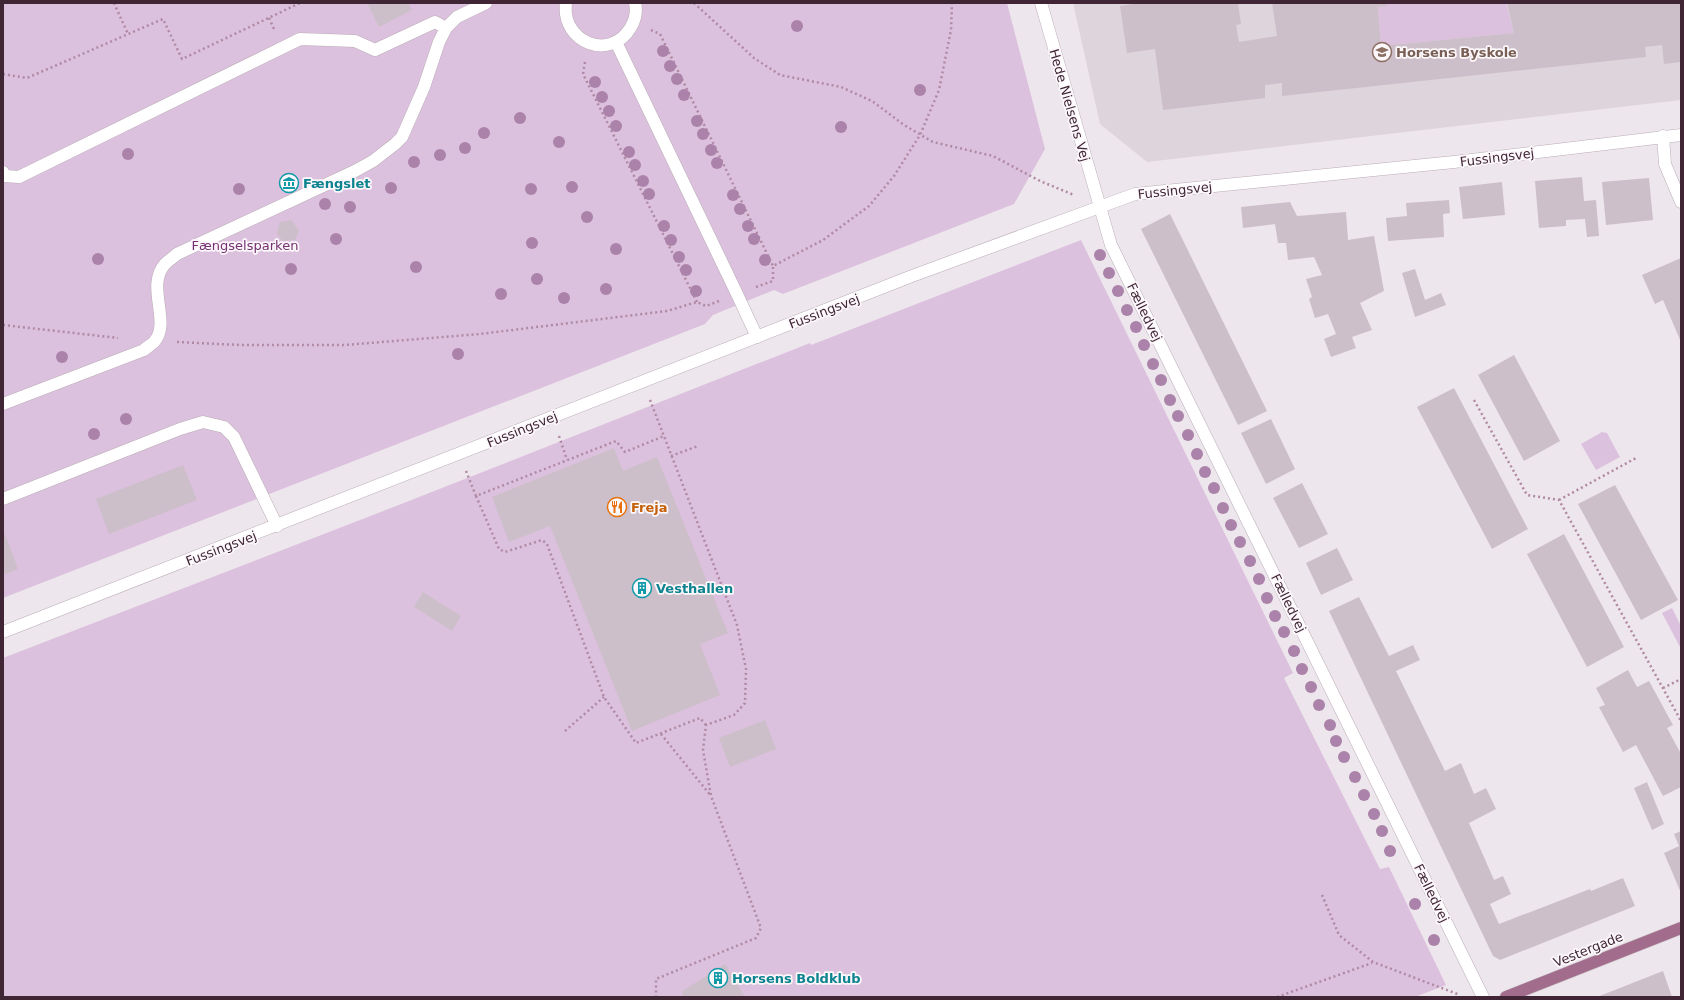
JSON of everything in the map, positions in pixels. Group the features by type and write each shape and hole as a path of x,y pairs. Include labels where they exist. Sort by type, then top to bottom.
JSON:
{"main road":[{"name":"Vestergade","path":"1506,997 1681,928"}],"street":[{"path":"3,404 144,350 155,341 161,323 157,296 158,278 164,265 178,254 355,171 373,161 395,144 402,137 407,126 424,87 439,42 446,28 457,17 486,3"},
{"path":"566,3 564,12 568,25 576,36 588,44 602,46 616,42 627,34 634,22 636,8 635,3"},
{"name":"Hede Nielsens Vej","path":"1041,3 1100,207"},
{"path":"4,175 19,177 300,39 355,41 375,50 435,22 446,28"},
{"path":"616,42 738,294 757,337"},
{"name":"Fussingsvej","path":"3,632 905,279 1135,194 1454,162 1681,135"},
{"path":"1663,136 1665,164 1681,202"},
{"name":"Fælledvej","path":"1100,207 1111,245 1483,997"},
{"path":"3,499 180,429 203,422 224,427 234,437 277,526"}],"path":[{"path":"114,3 128,34"},
{"path":"3,74 27,78 163,19 182,59 300,3"},
{"path":"694,3 754,58 780,75 841,87 872,101 904,125 933,142 993,156 1040,181 1100,207"},
{"path":"773,266 823,240 869,206 894,176 920,135 939,90 951,30 952,3"},
{"path":"588,44 583,74 697,302 706,306 773,281 773,266 660,34 634,22"},
{"path":"3,325 155,341 240,344 345,345 480,334 667,311 697,302"},
{"path":"643,382 737,625 746,669 745,703 734,715 706,726"},
{"path":"1474,400 1526,495 1560,500 1636,458"},
{"path":"552,418 567,460"},
{"path":"476,496 616,441 625,452 664,436"},
{"path":"672,456 698,446"},
{"path":"459,454 499,549 505,552 542,540 547,544 604,697 636,743 700,718 706,726 703,750 711,796 760,928 756,938 656,979 656,997"},
{"path":"1560,500 1681,722"},
{"path":"1663,688 1681,679"},
{"path":"565,731 604,697"},
{"path":"661,734 711,796"},
{"path":"1322,895 1339,935 1373,962 1466,997"},
{"path":"1277,997 1373,962"}],"shaded area":[{"name":"Horsens Byskole","path":"1073,3 1681,3 1681,100 1147,162 1100,124"}],"green space":[{"name":"Fængselsparken","path":"3,3 1007,3 1045,149 1014,204 783,294 774,290 713,315 705,324 3,598"},
{"path":"1386,3 1506,3 1514,33 1381,46 1378,7 1386,6"},
{"path":"1081,240 1293,673 1284,678 1380,869 1389,867 1446,985 1415,997 3,997 3,658 391,508 810,343 811,345"},
{"path":"1602,432 1607,433 1620,457 1596,470 1581,444"},
{"path":"1672,608 1681,626 1681,649 1662,613"}],"building":[{"path":"367,3 408,3 412,10 379,27"},
{"path":"1140,3 1238,3 1241,24 1236,25 1239,42 1277,36 1272,3 1386,3 1387,6 1378,7 1381,46 1514,33 1507,3 1681,3 1681,62 1664,64 1662,45 1645,47 1646,57 1282,96 1282,83 1265,85 1265,98 1163,110 1155,49 1127,53 1120,6"},
{"path":"1582,177 1584,201 1596,200 1599,236 1587,237 1585,219 1566,220 1566,226 1539,228 1535,181"},
{"path":"1649,178 1653,220 1606,225 1602,182"},
{"path":"1502,182 1505,215 1463,219 1459,187"},
{"path":"1449,200 1450,213 1443,214 1444,237 1388,241 1386,218 1407,216 1406,203"},
{"path":"1290,202 1297,216 1346,212 1348,240 1374,236 1384,291 1360,303 1372,330 1352,337 1356,348 1331,357 1324,339 1336,334 1328,314 1315,318 1309,299 1312,297 1306,279 1322,275 1314,257 1288,260 1286,243 1278,243 1275,224 1243,228 1241,207"},
{"path":"1170,214 1267,411 1238,425 1141,229"},
{"path":"291,220 299,230 295,240 282,241 277,233 280,222"},
{"path":"1681,258 1681,342 1663,300 1655,304 1642,275"},
{"path":"1415,269 1425,300 1441,293 1446,305 1415,317 1402,273"},
{"path":"1514,355 1560,441 1524,461 1478,375"},
{"path":"1454,388 1528,529 1492,549 1417,407"},
{"path":"1271,419 1295,469 1266,484 1241,433"},
{"name":"Vesthallen","path":"614,448 623,471 657,457 728,633 700,644 720,695 632,731 550,526 509,542 492,497"},
{"path":"183,465 197,500 109,534 96,499"},
{"path":"1302,483 1328,534 1299,548 1273,498"},
{"path":"1615,485 1678,600 1641,620 1578,504"},
{"path":"5,534 18,569 3,575 3,535"},
{"path":"1564,534 1624,647 1587,667 1527,554"},
{"path":"1337,548 1353,580 1321,595 1306,563"},
{"path":"423,592 461,616 452,631 414,607"},
{"path":"1359,597 1389,656 1413,645 1420,660 1396,671 1445,771 1461,763 1474,794 1486,788 1496,809 1469,823 1494,880 1503,876 1511,894 1490,904 1499,924 1623,878 1635,906 1500,960 1493,956 1329,611"},
{"path":"1628,670 1637,687 1649,681 1673,725 1667,728 1681,754 1681,787 1663,796 1636,745 1623,752 1599,707 1605,705 1596,688"},
{"path":"765,720 776,749 730,767 719,738"},
{"path":"1647,782 1664,824 1652,830 1634,788"},
{"path":"1681,831 1681,893 1664,853 1679,846 1674,834"},
{"name":"Horsens Boldklub","path":"725,964 745,997 684,997 681,992"},
{"path":"1663,971 1672,997 1597,997"}],"place":[{"name":"Horsens Byskole","path":"1382,52"},
{"name":"Fængslet","path":"289,183"},
{"name":"Freja","path":"617,507"},
{"name":"Vesthallen","path":"642,588"},
{"name":"Horsens Boldklub","path":"718,978"}]}
